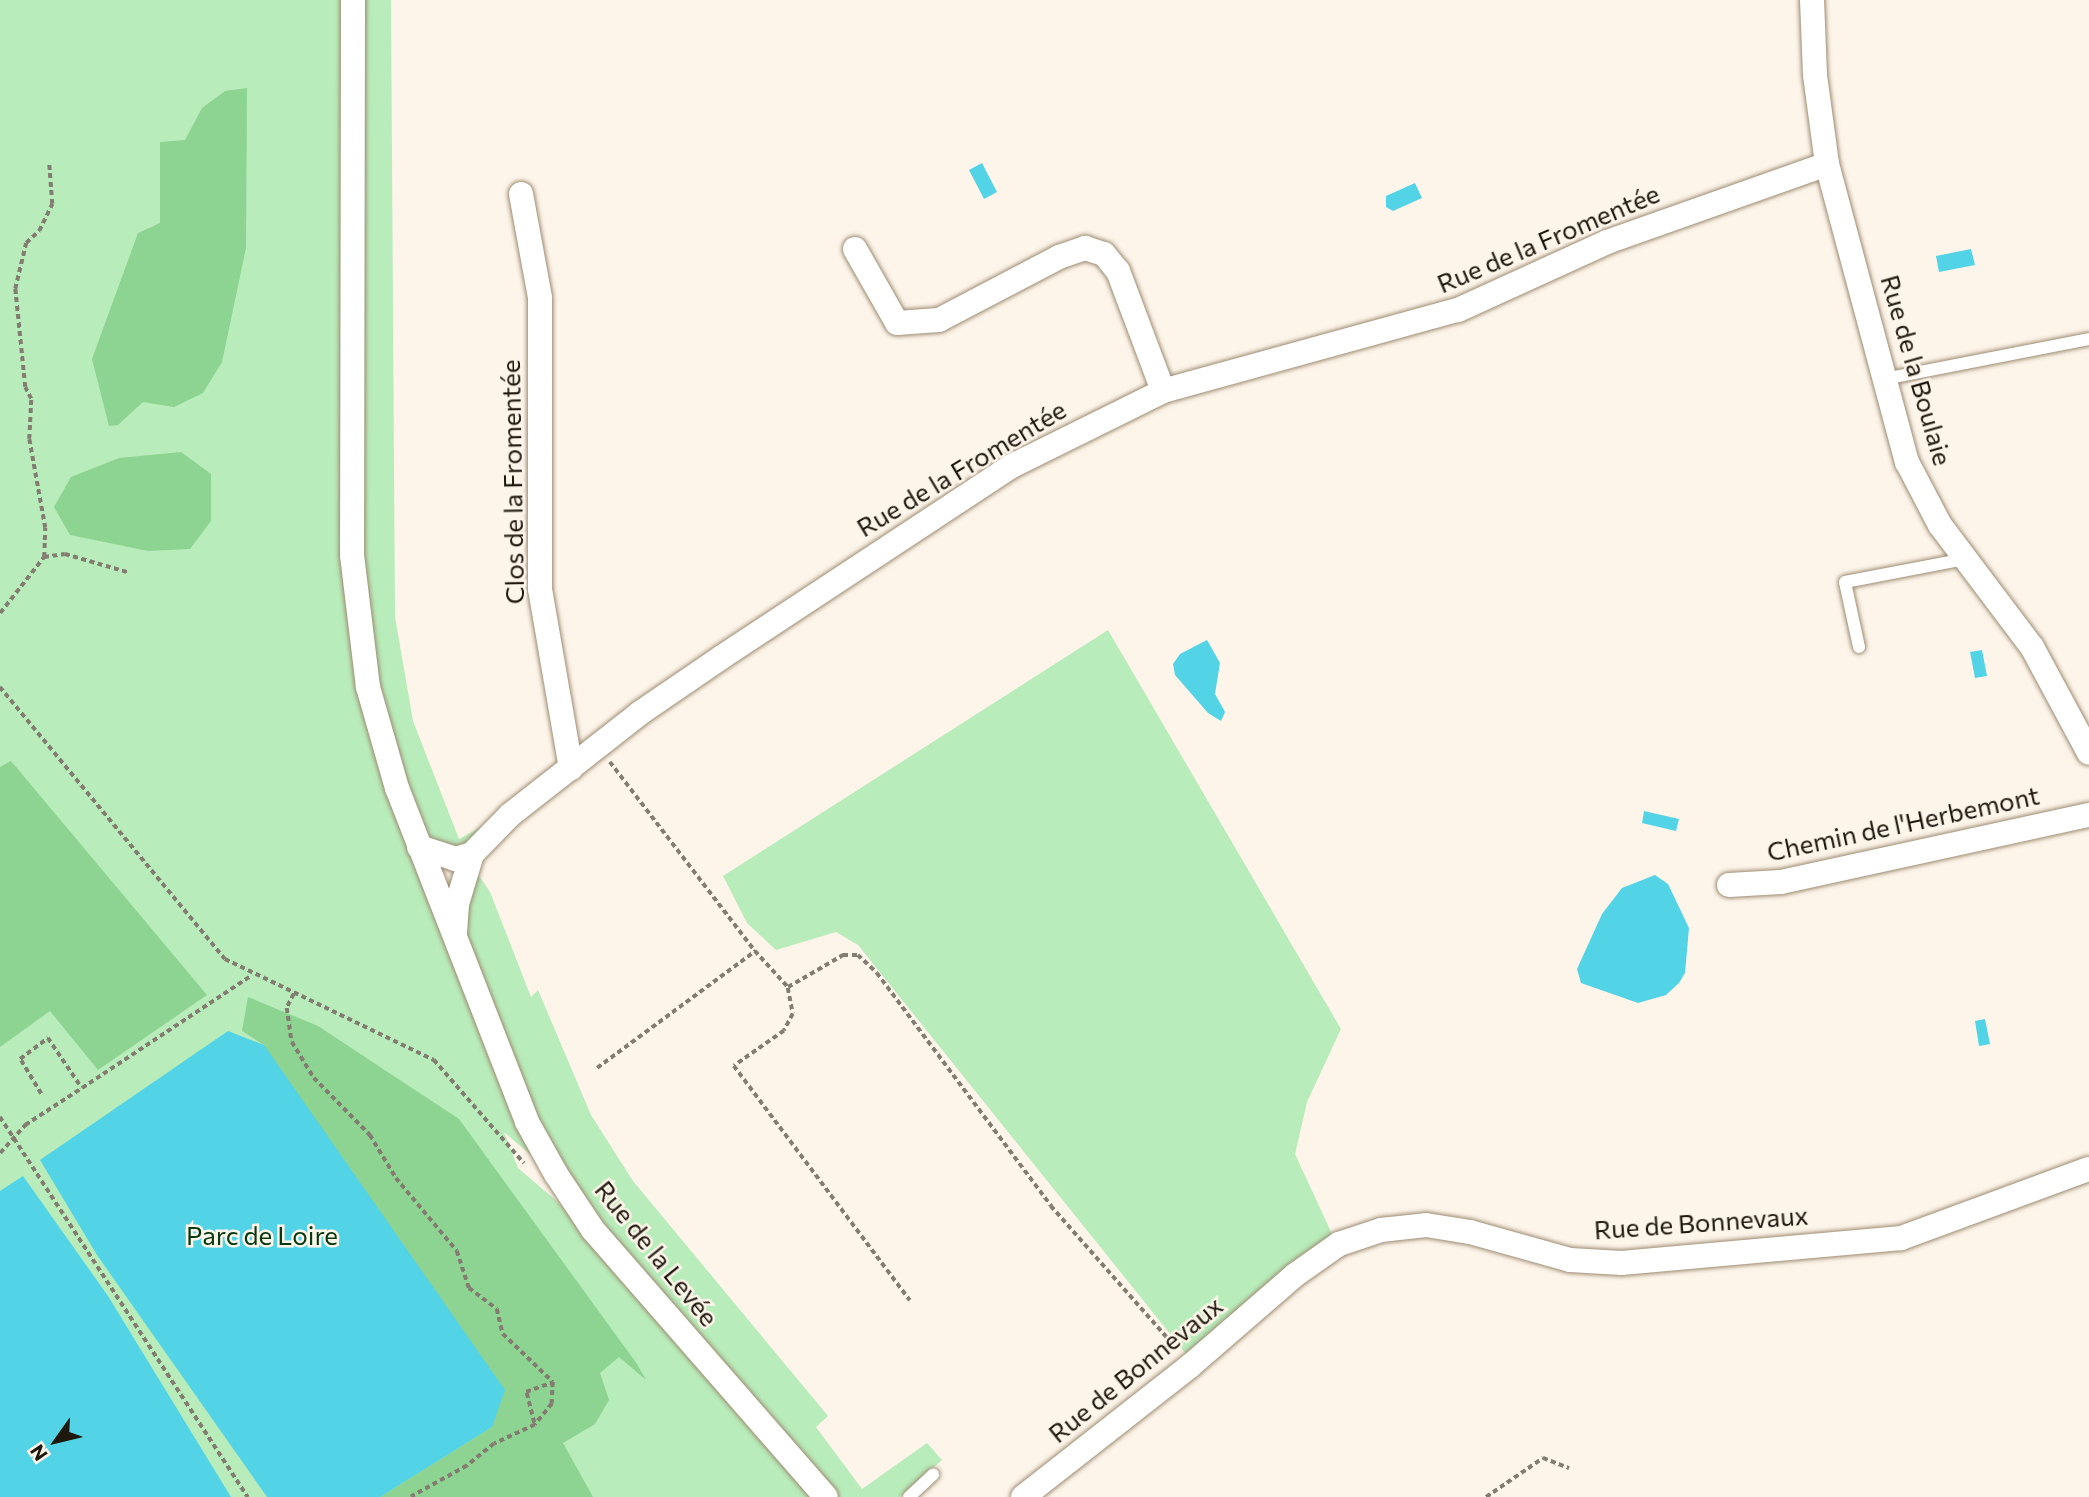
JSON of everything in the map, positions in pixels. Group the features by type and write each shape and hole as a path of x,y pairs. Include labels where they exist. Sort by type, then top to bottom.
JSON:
{"street":[{"name":"Rue de la Levée","path":"353,0 352,555 368,687 397,788 527,1122 556,1174 593,1230 826,1497"},
{"name":"Rue de la Boulaie","path":"1812,0 1815,75 1827,164 1848,230 1907,462 1940,525 2032,647 2089,753"},
{"name":"Rue de la Fromentée","path":"454,940 457,904 472,854 510,816 598,747 722,657 1010,467 1163,391 1458,310 1607,242 1827,164"},
{"name":"Clos de la Fromentée","path":"521,194 540,299 540,589 571,768"},
{"path":"855,249 897,323 939,320 1059,257 1085,248 1104,254 1118,271 1163,391"},
{"name":"Chemin de l'Herbemont","path":"1728,885 1781,882 2089,815"},
{"path":"419,847 454,859 472,854"},
{"name":"Rue de Bonnevaux","path":"1023,1497 1190,1366 1295,1275 1339,1244 1381,1230 1426,1225 1470,1232 1570,1260 1622,1263 1901,1238 2089,1169"}],"lane":[{"path":"1884,379 2089,339"},
{"path":"1859,647 1845,582 1966,559"},
{"path":"909,1497 933,1475"}],"path":[{"path":"0,613 44,557 45,528 29,439 31,398 25,387 15,289 26,243 38,231 52,204 50,164"},
{"path":"44,557 65,554 127,572"},
{"path":"0,687 225,959 252,975 434,1060 518,1161 556,1174"},
{"path":"598,747 755,951 788,988 793,1014 784,1031 734,1066 910,1300"},
{"path":"597,1068 755,951"},
{"path":"788,988 843,955 858,955 1051,1206 1151,1316 1190,1366"},
{"path":"0,1153 34,1118 252,975"},
{"path":"294,994 287,1008 292,1042 314,1078 370,1135 396,1178 457,1251 470,1288 497,1309 503,1334 553,1382 552,1404 535,1425 494,1444 467,1466 411,1497"},
{"path":"41,1094 20,1059 48,1038 82,1088"},
{"path":"0,1117 248,1497"},
{"path":"535,1425 526,1392 553,1382"},
{"path":"1486,1497 1543,1458 1569,1468"}],"green space":[{"name":"Parc de Loire","path":"0,0 345,0 346,609 360,689 532,1156 504,1132 518,1168 559,1203 818,1497 0,1497"},
{"path":"360,0 391,0 395,617 413,721 459,839 494,820 460,853 425,844 367,657 357,425"},
{"path":"247,88 246,248 222,362 203,393 174,407 143,402 118,425 109,426 92,359 138,233 160,223 160,142 185,140 202,108 225,91"},
{"path":"181,452 211,474 211,521 190,549 148,551 70,535 54,507 71,477 119,458"},
{"path":"1108,630 1341,1029 1307,1102 1295,1154 1332,1234 1187,1355 858,945 836,932 776,950 747,923 723,876"},
{"path":"11,761 207,995 98,1070 50,1011 0,1047 0,767"},
{"path":"470,876 480,877 490,892 531,997 538,990 591,1115 633,1181 828,1416 816,1427 862,1489 927,1443 942,1460 900,1497 838,1497 593,1220 533,1120 462,936"},
{"path":"248,997 318,1026 459,1119 637,1364 646,1380 619,1357 600,1373 609,1400 595,1424 563,1443 593,1497 380,1497 492,1427 264,1045 242,1031"}],"water":[{"path":"982,163 997,192 984,199 969,170"},
{"path":"1415,183 1422,198 1393,211 1386,207 1386,196"},
{"path":"1971,249 1975,265 1939,272 1936,256"},
{"path":"1207,640 1220,663 1215,694 1225,712 1221,721 1208,713 1175,675 1173,664 1180,654"},
{"path":"1982,650 1987,676 1975,678 1970,652"},
{"path":"1644,811 1679,819 1676,831 1642,823"},
{"path":"1655,875 1668,884 1689,928 1685,973 1679,983 1666,995 1638,1003 1581,983 1577,969 1602,914 1622,888"},
{"path":"1985,1019 1990,1044 1979,1046 1975,1021"},
{"path":"228,1031 264,1045 505,1390 492,1427 380,1497 267,1497 97,1255 40,1160"},
{"path":"23,1176 108,1296 231,1497 0,1497 0,1191"}]}
